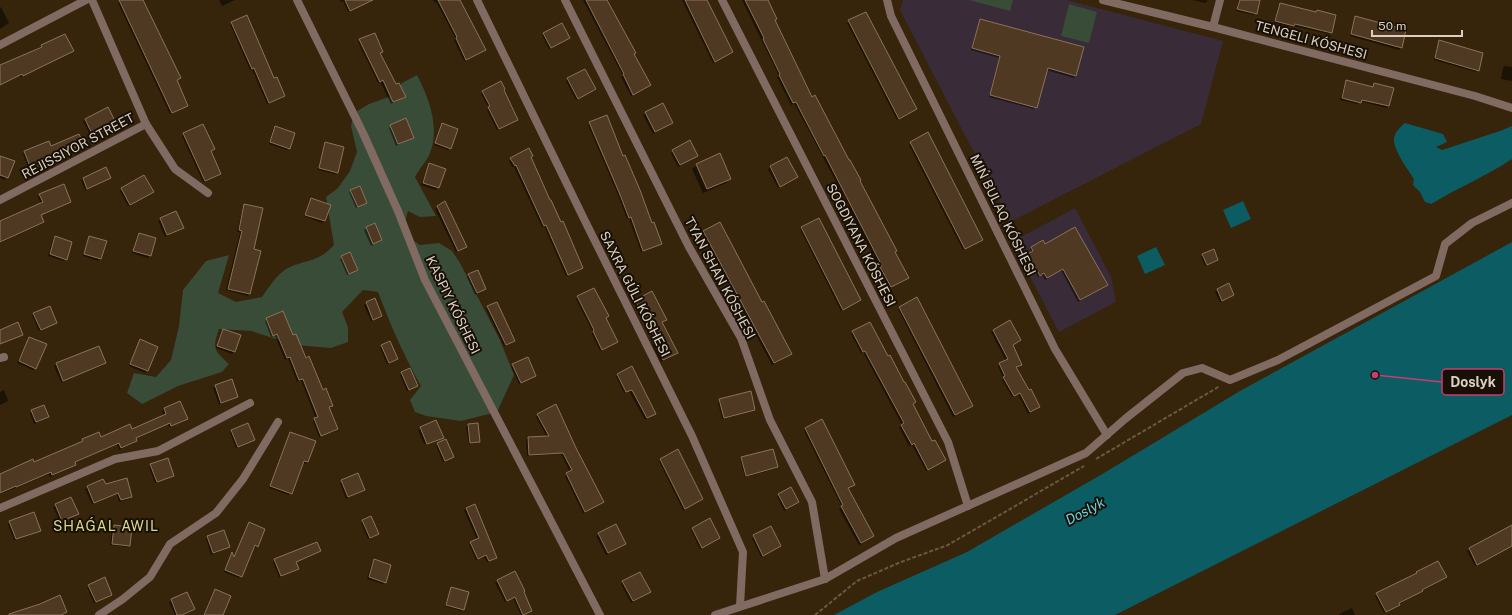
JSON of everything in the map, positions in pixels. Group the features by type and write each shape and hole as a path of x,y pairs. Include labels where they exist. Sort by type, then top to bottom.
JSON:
{"street":[{"path":"0,45 86,0"},
{"path":"92,0 146,124 175,169 208,193"},
{"name":"KASPIY KÓSHESI","path":"297,0 363,133 398,211 425,280 600,615"},
{"name":"SAXRA GÚLI KÓSHESI","path":"477,0 589,230 692,436 743,552 740,606"},
{"name":"TYAN SHAN KÓSHESI","path":"565,0 689,247 741,338 770,420 812,502 825,579"},
{"name":"SOGDIYANA KÓSHESI","path":"722,0 948,442 968,506"},
{"path":"887,0 892,16 1055,349 1107,435"},
{"name":"TENGELI KÓSHESI","path":"1103,0 1213,27 1475,96 1512,108"},
{"path":"1213,27 1220,0"},
{"name":"REJISSIYOR STREET","path":"0,200 146,124"},
{"path":"715,615 825,579 896,538 1086,453 1183,373 1202,368 1230,380 1278,360 1436,276 1446,244 1472,223 1512,203"},
{"path":"0,508 115,458 158,450 250,404"},
{"path":"99,615 123,600 150,577 170,544 216,513 243,479 278,422"}],"path":[{"path":"1092,461 1230,380"},
{"path":"815,615 857,581 901,562 948,546 1085,465"}],"shaded area":[{"path":"903,0 1067,0 1223,41 1201,124 1010,222 900,10"},
{"path":"1075,208 1111,277 1116,302 1059,332 1012,242"}],"green space":[{"path":"969,0 1013,0 1010,11"},
{"path":"1069,4 1097,12 1089,43 1061,36"},
{"path":"417,75 426,93 432,113 434,133 430,153 415,177 436,216 420,217 408,211 402,233 420,245 439,243 452,251 460,263 500,340 514,375 497,412 461,421 426,416 415,412 410,400 421,386 387,316 378,292 363,290 342,312 348,327 348,342 331,348 295,345 251,331 219,329 215,345 216,349 217,352 229,364 222,372 178,386 142,404 127,393 134,373 156,377 171,360 179,326 183,290 206,261 229,255 218,293 236,302 262,297 274,280 286,269 318,257 334,245 326,197 338,188 350,171 357,152 351,126 354,113 369,104 389,97 402,83"}],"water":[{"path":"1405,123 1443,134 1447,142 1436,147 1442,150 1512,126 1512,159 1431,204 1425,202 1420,192 1413,185 1414,179 1401,159 1394,143 1395,134"},
{"path":"1243,201 1251,219 1231,228 1223,210"},
{"path":"1512,242 1512,415 1115,615 834,615 877,592 967,552 1104,473 1240,391"},
{"path":"1156,247 1165,265 1145,274 1137,256"}],"building":[{"path":"119,0 143,0 181,78 177,80 188,106 172,113"},
{"path":"345,0 373,0 350,11"},
{"path":"438,0 460,0 486,50 466,60 456,38 457,37"},
{"path":"586,0 607,0 636,53 634,54 651,85 633,95 624,74"},
{"path":"685,0 707,0 733,52 715,62"},
{"path":"745,0 768,0 777,19 775,20 812,97 815,95 861,180 860,181 897,251 895,252 909,278 891,287 880,267 882,266 825,155 824,156 796,102 793,103"},
{"path":"1240,0 1260,0 1257,14 1237,9"},
{"path":"1280,3 1316,12 1317,10 1336,15 1332,33 1275,21"},
{"path":"866,12 917,109 899,119 848,20"},
{"path":"247,15 274,78 277,77 285,96 269,103 254,68 252,69 231,22"},
{"path":"1355,16 1406,30 1402,48 1351,34"},
{"path":"980,19 1084,47 1076,76 1048,68 1037,108 990,95 1000,56 972,48"},
{"path":"562,23 570,38 551,48 543,33"},
{"path":"375,33 383,52 380,53 396,84 399,83 406,97 393,102 383,80 380,82 359,39"},
{"path":"65,34 74,51 23,76 22,74 0,85 0,65 42,47 41,45"},
{"path":"1439,40 1483,53 1479,71 1435,58"},
{"path":"585,69 596,89 578,99 567,78"},
{"path":"1346,80 1373,87 1374,83 1394,88 1389,106 1362,100 1361,103 1342,98"},
{"path":"501,81 518,120 499,129 482,91"},
{"path":"663,103 673,123 655,132 645,112"},
{"path":"108,107 117,125 93,136 85,119"},
{"path":"607,115 623,156 625,155 662,244 643,251 631,217 629,218 589,122"},
{"path":"406,118 414,138 398,144 390,125"},
{"path":"442,123 458,129 451,149 435,143"},
{"path":"203,124 215,149 211,151 221,174 205,181 183,133"},
{"path":"275,126 295,133 290,149 270,142"},
{"path":"928,132 983,240 965,249 910,142"},
{"path":"79,134 84,144 55,157 56,159 31,169 24,151 49,141 51,146"},
{"path":"690,140 698,156 680,165 672,150"},
{"path":"325,142 344,147 338,173 319,168"},
{"path":"529,148 533,156 531,157 550,200 561,222 563,221 583,268 568,275 546,225 544,226 516,165 515,166 510,158"},
{"path":"720,153 731,179 707,189 696,164"},
{"path":"0,156 15,161 8,178 0,175"},
{"path":"787,157 798,177 780,187 770,166"},
{"path":"429,163 446,169 439,188 423,183"},
{"path":"106,167 111,178 87,189 83,178"},
{"path":"144,175 154,192 130,205 121,188"},
{"path":"64,184 71,202 41,215 44,222 0,242 0,221 43,202 39,194"},
{"path":"360,186 367,203 358,207 350,190"},
{"path":"311,198 331,205 325,221 305,215"},
{"path":"445,201 467,247 458,251 437,206"},
{"path":"244,204 263,208 254,249 261,251 250,294 228,289 242,231 239,230"},
{"path":"176,211 184,228 167,235 160,218"},
{"path":"819,218 861,300 843,310 801,227"},
{"path":"720,222 762,302 764,301 792,354 774,363 703,231"},
{"path":"375,223 382,240 373,244 366,227"},
{"path":"1075,227 1108,285 1080,300 1063,269 1047,278 1044,273 1040,276 1028,254 1033,251 1031,247 1043,240 1045,244"},
{"path":"139,233 156,238 151,256 133,251"},
{"path":"55,236 72,242 67,260 50,254"},
{"path":"89,236 107,241 101,259 84,254"},
{"path":"1214,249 1218,260 1207,265 1202,254"},
{"path":"350,252 358,270 349,274 341,256"},
{"path":"478,270 486,289 477,293 468,274"},
{"path":"1229,283 1234,295 1222,301 1217,289"},
{"path":"594,288 609,316 606,318 618,342 602,350 577,296"},
{"path":"652,291 667,320 662,322 678,353 663,360 653,342 656,340 635,300"},
{"path":"917,297 973,406 955,415 899,307"},
{"path":"375,298 382,316 373,320 366,302"},
{"path":"497,302 515,341 506,345 487,306"},
{"path":"50,306 57,323 41,330 33,313"},
{"path":"283,311 293,335 296,334 306,358 309,356 323,390 326,388 333,406 329,407 338,429 321,436 314,418 318,417 303,379 299,380 290,357 287,358 277,334 273,336 266,318"},
{"path":"1010,320 1021,340 1013,345 1022,365 1016,367 1029,390 1031,389 1040,407 1030,412 1020,393 1014,396 1003,377 1005,376 999,363 1008,359 993,330"},
{"path":"18,322 23,335 0,344 0,330"},
{"path":"870,322 888,356 890,355 916,402 913,404 932,441 935,440 946,460 928,470 914,443 912,445 901,425 904,423 865,351 863,352 852,331"},
{"path":"223,329 241,335 235,352 217,346"},
{"path":"29,337 47,344 36,369 19,361"},
{"path":"140,339 158,347 148,371 130,364"},
{"path":"390,341 398,359 389,363 381,345"},
{"path":"99,346 106,363 63,381 56,363"},
{"path":"528,357 536,376 521,383 512,364"},
{"path":"632,366 656,414 647,418 632,390 626,392 617,374"},
{"path":"410,368 418,386 409,390 401,372"},
{"path":"232,379 238,397 221,403 215,385"},
{"path":"751,391 755,410 724,418 719,399"},
{"path":"180,401 188,419 171,426 170,423 136,438 137,441 121,448 119,443 75,462 76,465 52,475 51,472 0,493 0,474 33,459 34,462 83,441 82,439 99,432 101,437 130,424 132,429 166,414 164,408"},
{"path":"556,404 576,448 604,502 585,512 566,473 572,470 563,453 529,455 528,437 549,436 537,414"},
{"path":"44,405 49,417 36,422 31,410"},
{"path":"822,419 855,485 848,488 874,536 861,543 841,506 843,505 805,428"},
{"path":"436,420 444,438 427,444 420,427"},
{"path":"248,423 255,440 238,447 231,430"},
{"path":"478,423 480,442 470,443 468,424"},
{"path":"290,432 316,441 308,462 304,461 292,494 270,486"},
{"path":"446,439 454,457 445,461 437,443"},
{"path":"678,449 703,499 685,509 660,459"},
{"path":"773,449 778,467 746,476 741,457"},
{"path":"168,458 174,476 157,482 150,464"},
{"path":"358,473 365,490 348,497 341,480"},
{"path":"127,478 132,497 121,500 118,493 94,503 87,486 103,479 106,484"},
{"path":"791,487 799,502 786,509 778,494"},
{"path":"71,497 79,514 62,521 55,504"},
{"path":"475,504 497,558 489,561 486,555 478,559 470,542 479,538 466,508"},
{"path":"34,512 41,531 16,539 9,521"},
{"path":"371,516 379,534 370,538 362,520"},
{"path":"710,518 720,538 702,548 692,528"},
{"path":"249,522 265,529 258,547 255,545 242,577 225,570 232,552 234,557"},
{"path":"616,524 626,544 608,553 598,533"},
{"path":"114,525 132,527 130,546 112,544"},
{"path":"1512,525 1512,546 1477,565 1469,548"},
{"path":"771,526 781,546 763,556 753,535"},
{"path":"224,530 230,547 213,553 207,536"},
{"path":"317,542 321,551 296,562 299,569 281,576 274,559"},
{"path":"374,559 391,565 386,583 369,577"},
{"path":"1438,561 1447,577 1399,603 1400,605 1386,612 1376,593"},
{"path":"515,571 525,591 524,592 532,611 523,615 515,597 507,601 497,580"},
{"path":"640,572 651,592 633,601 622,581"},
{"path":"105,577 112,595 96,602 88,585"},
{"path":"451,587 469,592 464,610 446,605"},
{"path":"215,589 231,596 223,615 204,615"},
{"path":"187,592 195,609 182,615 177,615 171,599"},
{"path":"60,595 67,612 61,615 9,615 40,604"}],"place":[{"name":"Doslyk","path":"1375,375"}],"district":[{"name":"SHAǴAL AWIL","path":"106,526"}]}
